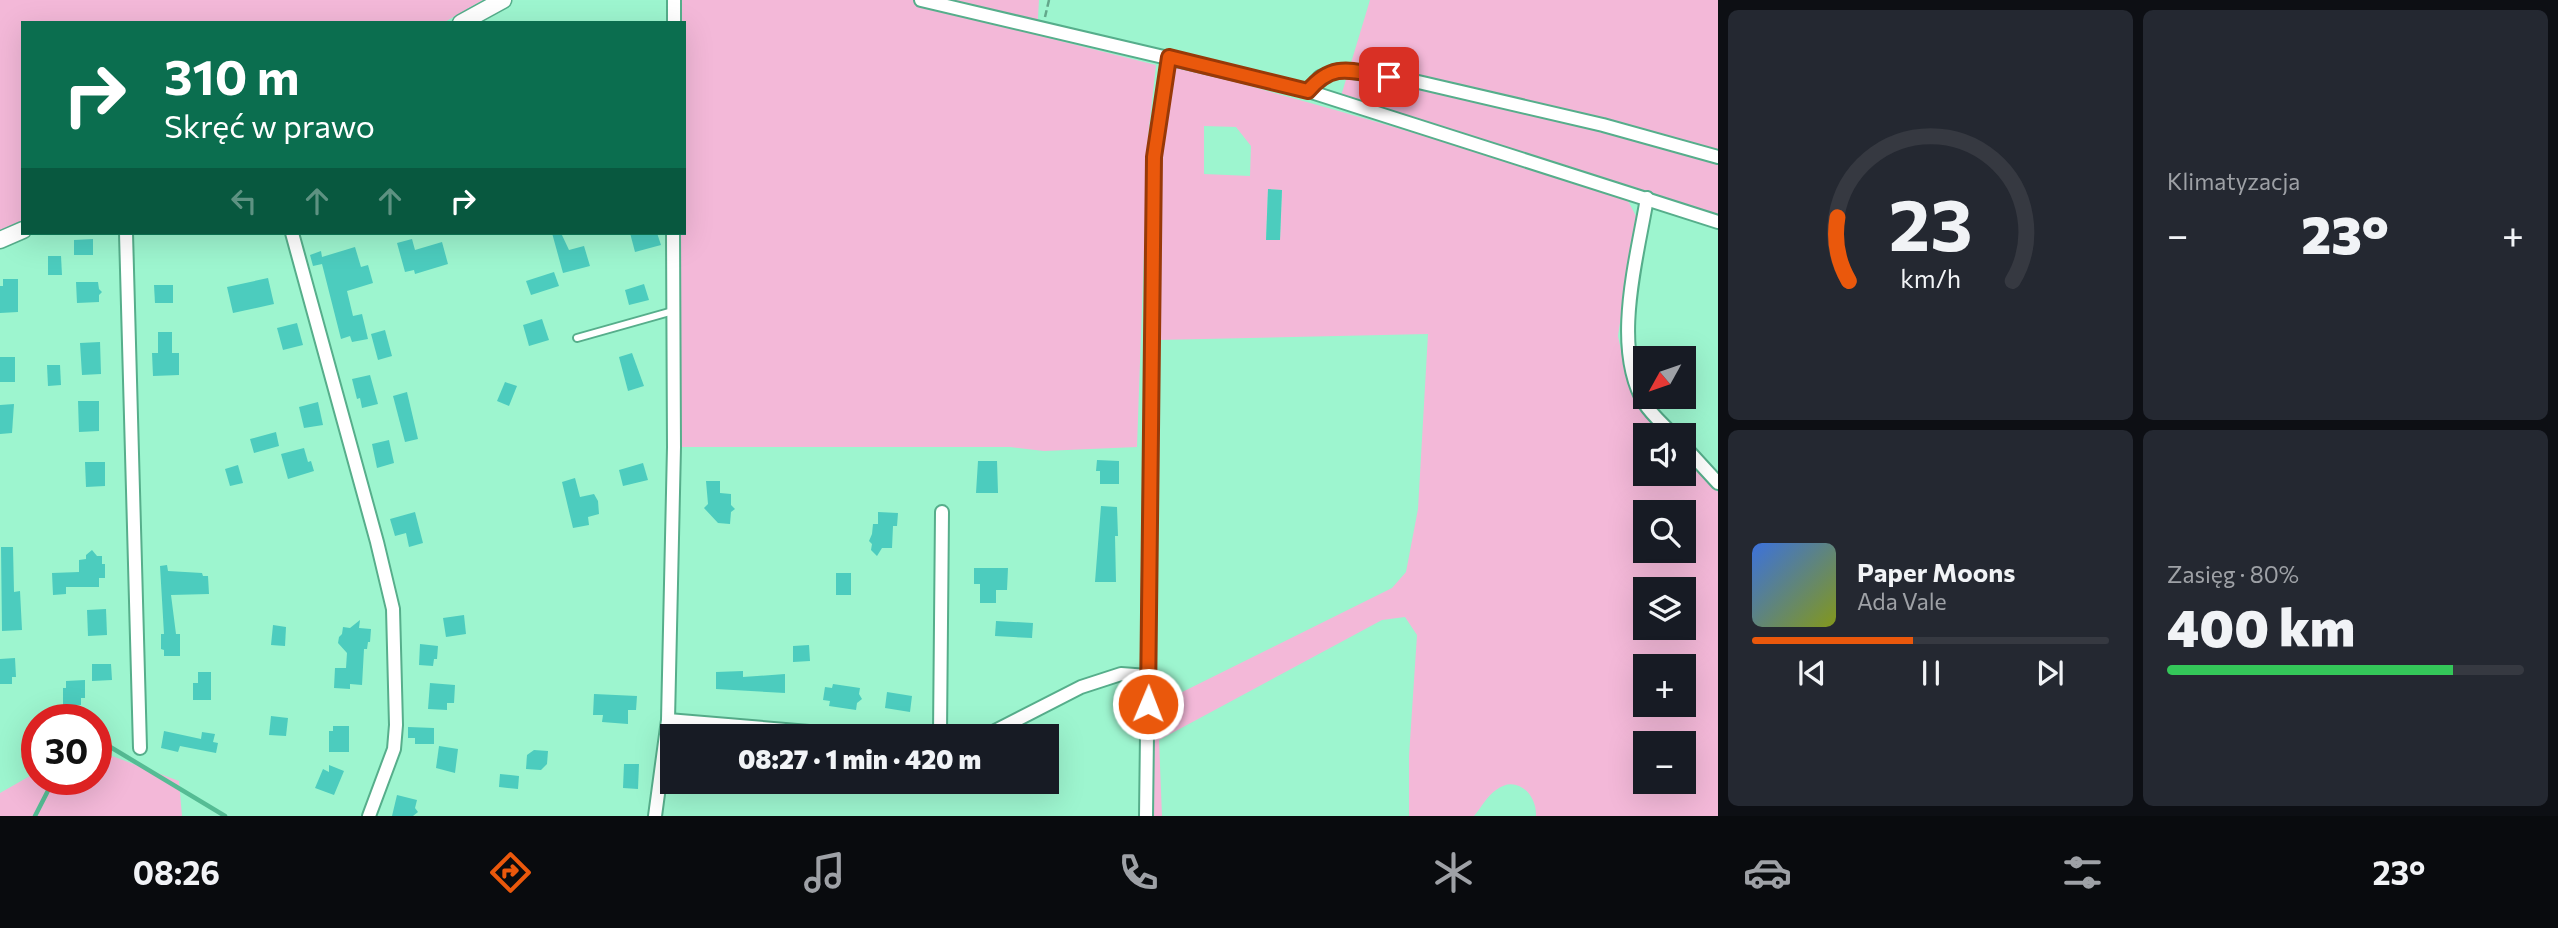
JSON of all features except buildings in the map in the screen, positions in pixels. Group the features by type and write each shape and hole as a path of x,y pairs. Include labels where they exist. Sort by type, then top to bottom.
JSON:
{"street":[{"path":"465,21 503,0"},
{"path":"674,0 674,21"},
{"path":"921,0 1308,91 1718,222"},
{"path":"1146,816 1154,157 1169,57"},
{"path":"1308,91 1320,77 1339,70 1414,81 1603,125 1718,157"},
{"path":"1647,198 1627,320 1630,370 1645,405 1662,423"},
{"path":"0,240 21,231"},
{"path":"126,235 140,748"},
{"path":"293,235 393,609 396,724 394,749 369,816"},
{"path":"655,816 668,720 674,447 673,235"},
{"path":"1696,459 1718,483"},
{"path":"939,724 942,512"},
{"path":"1009,724 1081,687 1121,674 1149,676"},
{"path":"668,720 715,724"}],"lane":[{"path":"577,338 673,311"}],"path":[{"path":"1043,29 1049,0"}],"shaded area":[{"path":"0,0 483,0 446,21 21,21 21,231 0,240"},
{"path":"679,0 1039,0 1037,35 1156,65 1148,137 1137,447 1044,451 1010,447 674,447 677,235 686,235 686,21 679,21"},
{"path":"1370,0 1718,0 1718,215 1341,96"},
{"path":"1173,65 1459,146 1628,201 1636,216 1618,336 1627,378 1633,391 1633,410 1642,410 1652,423 1633,423 1633,486 1696,486 1696,468 1718,492 1718,816 1536,816 1529,794 1518,785 1511,784 1493,793 1474,816 1409,816 1409,756 1417,635 1405,617 1382,620 1159,740 1162,816 1151,816 1156,705 1392,588 1406,572 1418,509 1428,334 1157,340 1159,178","holes":["1204,126 1236,127 1251,146 1250,176 1204,174","1268,189 1282,190 1280,240 1266,240"]},
{"path":"112,756 179,781 182,816 0,816 0,793 21,781 21,795 112,795"}],"waterway":[{"path":"112,748 225,816"},
{"path":"35,816 46,795"}],"route":[{"path":"1148,704 1154,157 1169,57 1308,91 1320,77 1339,70 1389,77"}]}
